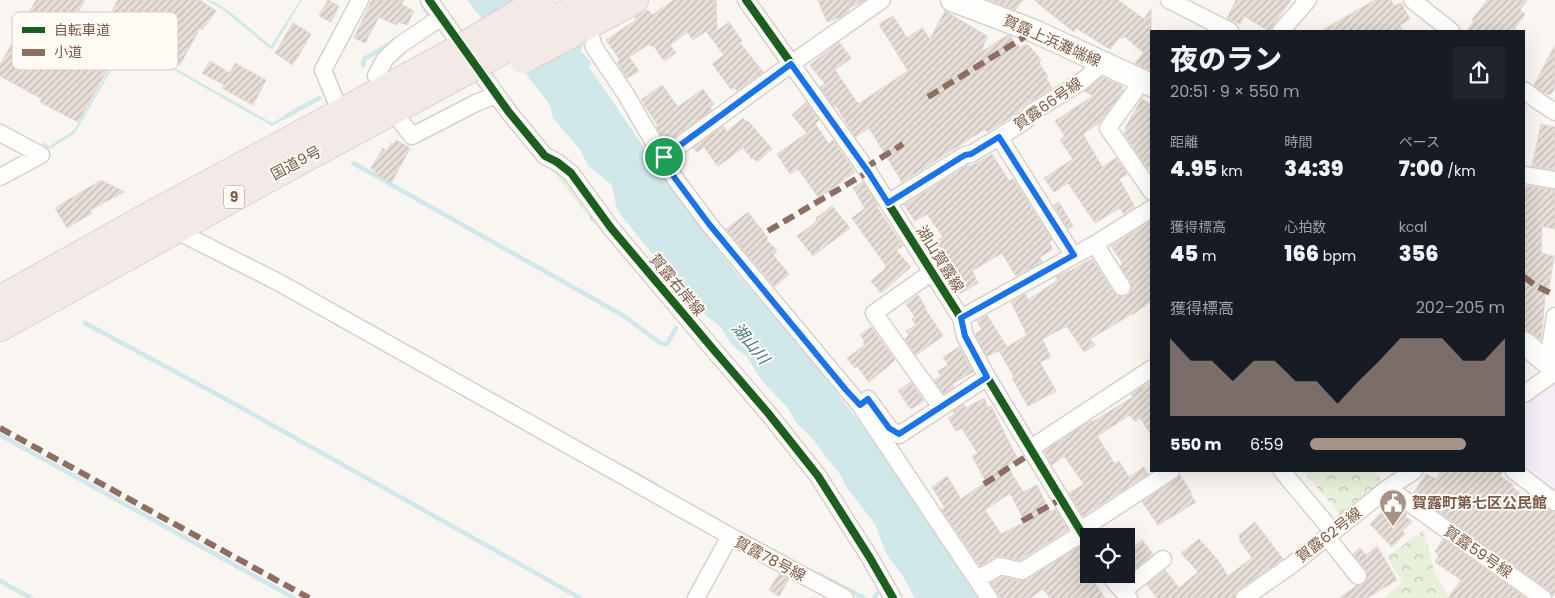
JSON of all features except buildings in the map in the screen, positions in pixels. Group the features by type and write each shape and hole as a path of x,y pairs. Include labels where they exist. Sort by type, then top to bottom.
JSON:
{"highway":[{"name":"9","path":"271,163 338,156 402,123 465,58 505,0"},
{"name":"国道9号","path":"0,300 156,213 271,163 465,58 542,0"},
{"name":"9","path":"271,163 312,112 376,76 465,58 634,0"},
{"name":"国道9号","path":"0,327 175,230 271,163"}],"street":[{"path":"335,99 323,70 360,0"},
{"name":"賀露右岸線","path":"429,0 465,58 545,156 557,162 571,173 611,228 768,412 818,476 894,598"},
{"name":"湖山賀露線","path":"746,0 869,173 961,318 965,336 987,377 1080,531"},
{"path":"664,157 882,0"},
{"name":"賀露上浜灘端線","path":"952,0 1034,31 1147,82"},
{"path":"1169,0 1228,30"},
{"path":"1282,30 1308,0"},
{"path":"1412,0 1450,30"},
{"path":"582,17 594,47 625,93 674,177 709,224 860,405 990,598"},
{"name":"賀露66号線","path":"888,203 965,155 971,154 1026,121 1031,113 1081,82 1103,63"},
{"path":"1147,82 1108,128 1150,190"},
{"path":"1525,91 1538,102 1555,112"},
{"path":"0,133 41,155 0,177"},
{"path":"999,137 1074,255"},
{"path":"1525,175 1555,180"},
{"path":"961,318 1095,244 1150,210"},
{"path":"175,230 278,282 730,536"},
{"path":"1095,244 1122,287"},
{"path":"932,272 874,313 941,407"},
{"path":"1525,393 1553,368 1555,316"},
{"path":"1525,344 1553,368"},
{"path":"1031,448 1150,370"},
{"path":"860,405 868,399 889,428 899,434 987,377"},
{"path":"1094,528 1170,472"},
{"path":"1283,472 1358,576"},
{"name":"賀露62号線","path":"1244,598 1330,535 1388,488 1412,472"},
{"path":"1515,472 1555,502"},
{"name":"賀露59号線","path":"1388,488 1543,598"},
{"name":"賀露78号線","path":"696,598 730,536 845,598"},
{"path":"978,579 1000,566 1022,571 1080,538"},
{"path":"1116,583 1126,595 1163,559"}],"shaded area":[{"path":"1555,381 1555,494 1525,471 1525,403"}],"green space":[{"path":"538,160 557,168 640,275 586,214 552,170"},
{"path":"1304,472 1374,472 1386,484 1342,517"},
{"path":"1424,530 1434,571 1449,598 1384,598 1402,582 1387,557"}],"water":[{"path":"206,0 221,6 271,46 300,0 302,0 272,50 223,10"},
{"name":"湖山川","path":"467,0 531,0 582,43 581,53 591,63 589,67 677,196 733,269 805,351 901,477 977,598 915,598 904,578 887,555 875,524 845,485 842,477 807,432 797,424 787,407 763,382 746,356 731,344 719,325 706,316 688,296 677,278 658,261 620,214 616,206 612,185 588,166 581,151 553,118 548,102"},
{"path":"109,70 111,70 75,133 50,149 42,144 42,142 50,146 74,130"},
{"path":"174,70 178,70 272,123 289,113 291,115 272,126"}],"waterway":[{"path":"423,5 429,16 426,19"},
{"path":"363,65 364,59 393,42"},
{"path":"285,117 319,98"},
{"path":"353,163 624,316 660,343 667,344 676,328"},
{"path":"85,323 233,403 580,598"},
{"path":"0,435 294,598"},
{"path":"623,467 656,485"},
{"path":"818,574 864,598"},
{"path":"0,581 31,598"},
{"path":"874,598 877,593"}],"marked path":[{"path":"928,97 1034,31"},
{"path":"865,168 903,144"},
{"path":"768,231 868,172"},
{"path":"1525,278 1536,286 1555,295"},
{"path":"0,428 309,598"},
{"path":"984,484 1033,452"},
{"path":"1022,521 1061,499"}],"cycle path":[{"path":"429,0 508,111 545,156 557,162 571,173 611,228 768,413 818,476 893,598"},
{"path":"746,0 869,173 961,318 965,336 987,377 1080,530"}],"place":[{"name":"賀露町第七区公民館","path":"1393,527"}],"route":[{"path":"791,64 869,173 888,203 965,155 971,154 999,137 1074,255 961,318 965,336 987,377 899,434 889,428 868,399 860,405 846,390 709,224 674,177 664,157 791,64"}]}
